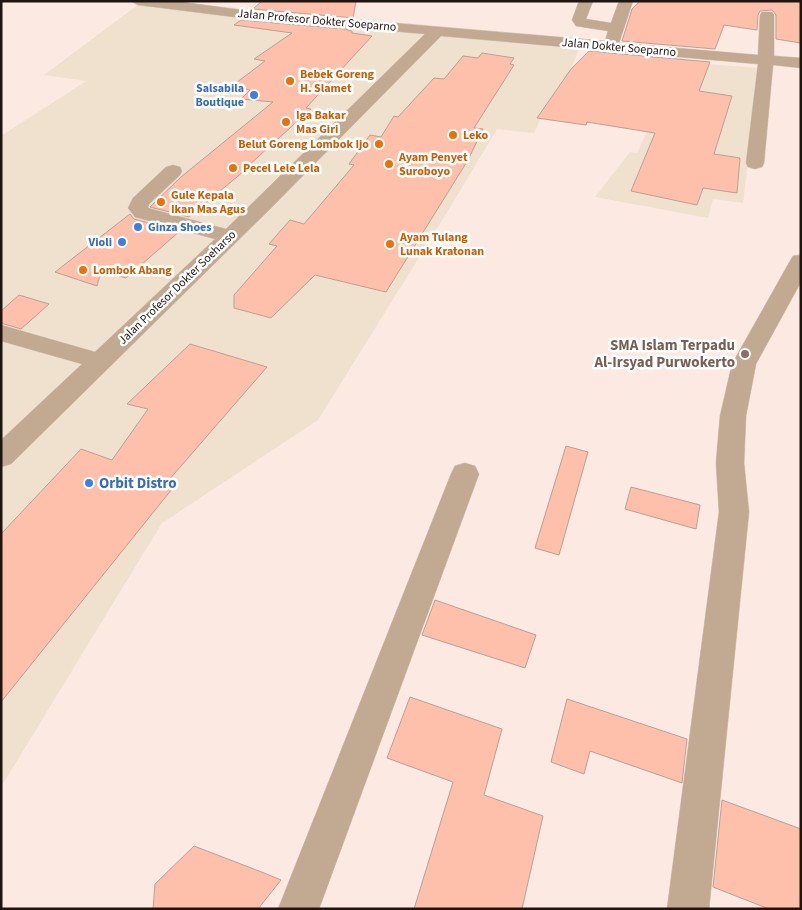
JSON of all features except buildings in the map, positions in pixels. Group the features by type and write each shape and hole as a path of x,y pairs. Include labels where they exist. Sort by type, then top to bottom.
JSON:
{"street":[{"name":"Jalan Profesor Dokter Soeparno","path":"138,1 181,4 298,19 436,31"},
{"path":"586,1 578,20 581,23 616,28"},
{"path":"610,45 626,1"},
{"path":"298,19 310,7"},
{"path":"755,163 766,60 765,37 767,15"},
{"name":"Jalan Dokter Soeparno","path":"436,31 610,45 801,64"},
{"name":"Jalan Profesor Dokter Soeharso","path":"1,457 230,237 436,31"},
{"path":"173,171 140,202 138,208 142,212 230,237"},
{"path":"688,909 734,512 730,463 733,416 744,364 801,261"},
{"path":"1,333 100,361"},
{"path":"298,909 465,474"}],"shaded area":[{"path":"143,1 583,39 571,69 550,99 534,133 497,129 318,420 162,523 1,787 1,136 86,81 44,75"},
{"path":"679,62 760,68 743,203 713,199 708,218 595,197 630,152 637,153"}],"place":[{"name":"Bebek Goreng H. Slamet","path":"290,81"},
{"name":"Salsabila Boutique","path":"254,95"},
{"name":"Iga Bakar Mas Giri","path":"286,122"},
{"name":"Leko","path":"453,135"},
{"name":"Belut Goreng Lombok Ijo","path":"379,144"},
{"name":"Ayam Penyet Suroboyo","path":"389,164"},
{"name":"Pecel Lele Lela","path":"233,168"},
{"name":"Gule Kepala Ikan Mas Agus","path":"161,202"},
{"name":"Ginza Shoes","path":"138,227"},
{"name":"Violi","path":"122,242"},
{"name":"Ayam Tulang Lunak Kratonan","path":"390,244"},
{"name":"Lombok Abang","path":"83,270"},
{"name":"SMA Islam Terpadu Al-Irsyad Purwokerto","path":"745,354"},
{"name":"Orbit Distro","path":"89,483"}]}
